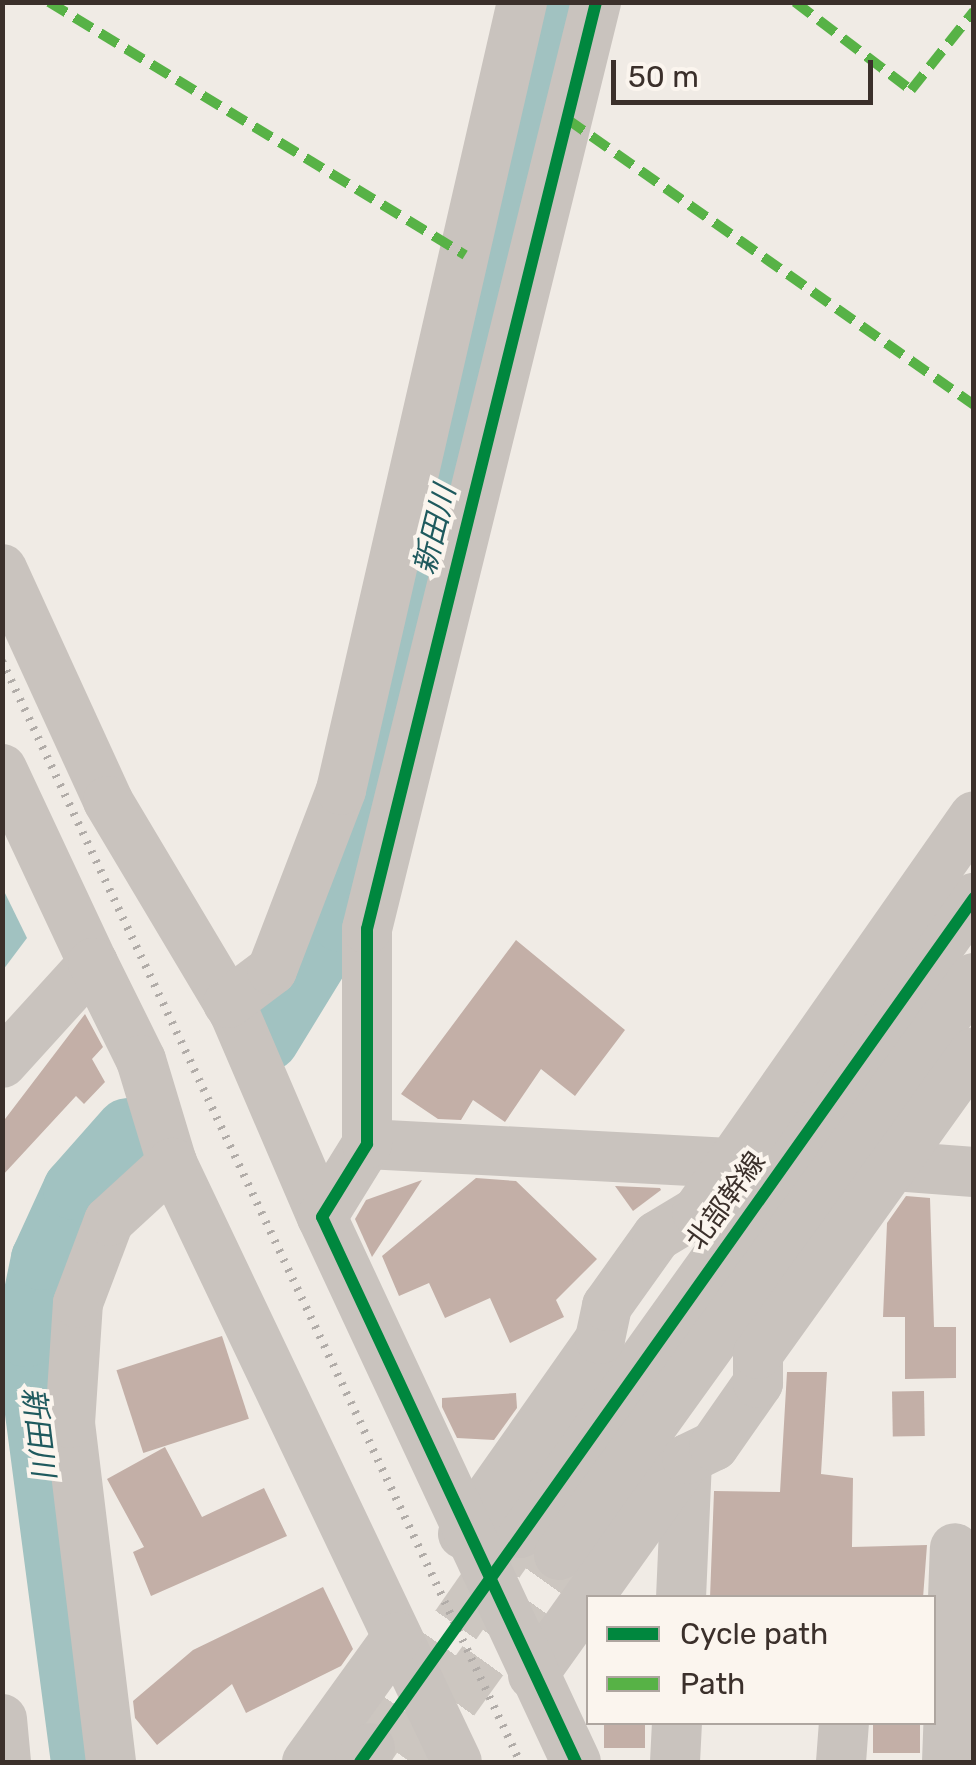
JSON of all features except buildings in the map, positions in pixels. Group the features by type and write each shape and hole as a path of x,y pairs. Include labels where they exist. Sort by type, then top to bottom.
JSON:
{"street":[{"path":"231,1008 272,970 341,790 522,2"},
{"path":"322,1217 367,1144 367,929 596,2"},
{"path":"2,569 108,801 231,1008 463,1534 576,1762"},
{"path":"2,769 141,1060 172,1163 457,1762"},
{"path":"463,1534 600,1339 627,1278 657,1236 697,1212 974,816"},
{"name":"北部幹線","path":"974,898 539,1544 974,978"},
{"path":"2,1062 93,964"},
{"path":"590,1595 687,1459 714,1446 758,1383 758,1354 974,1052"},
{"path":"367,1144 730,1163"},
{"path":"111,1762 70,1424 78,1303 109,1220 172,1163"},
{"path":"894,1166 974,1172"},
{"path":"682,1595 687,1459"},
{"path":"947,1762 955,1548"},
{"path":"533,1675 586,1601"},
{"path":"307,1762 396,1637"},
{"path":"2,1718 6,1762"},
{"path":"675,1762 676,1725"},
{"path":"841,1762 844,1725"}],"water":[{"path":"2,887 27,938 3,970 2,970"}],"waterway":[{"name":"新田川","path":"268,1040 341,921 563,2"},
{"name":"新田川","path":"82,1762 26,1336 42,1259 74,1189 127,1129"}],"tunnel":[{"path":"370,1748 513,1543"},
{"path":"410,1762 559,1555"}],"railway":[{"path":"2,661 520,1762"}],"marked path":[{"path":"49,2 465,255"},
{"path":"795,2 911,90 974,11"},
{"path":"567,119 974,405"}],"cycle path":[{"path":"576,1762 322,1217 367,1144 367,929 596,2"},
{"path":"360,1762 974,898"}]}
